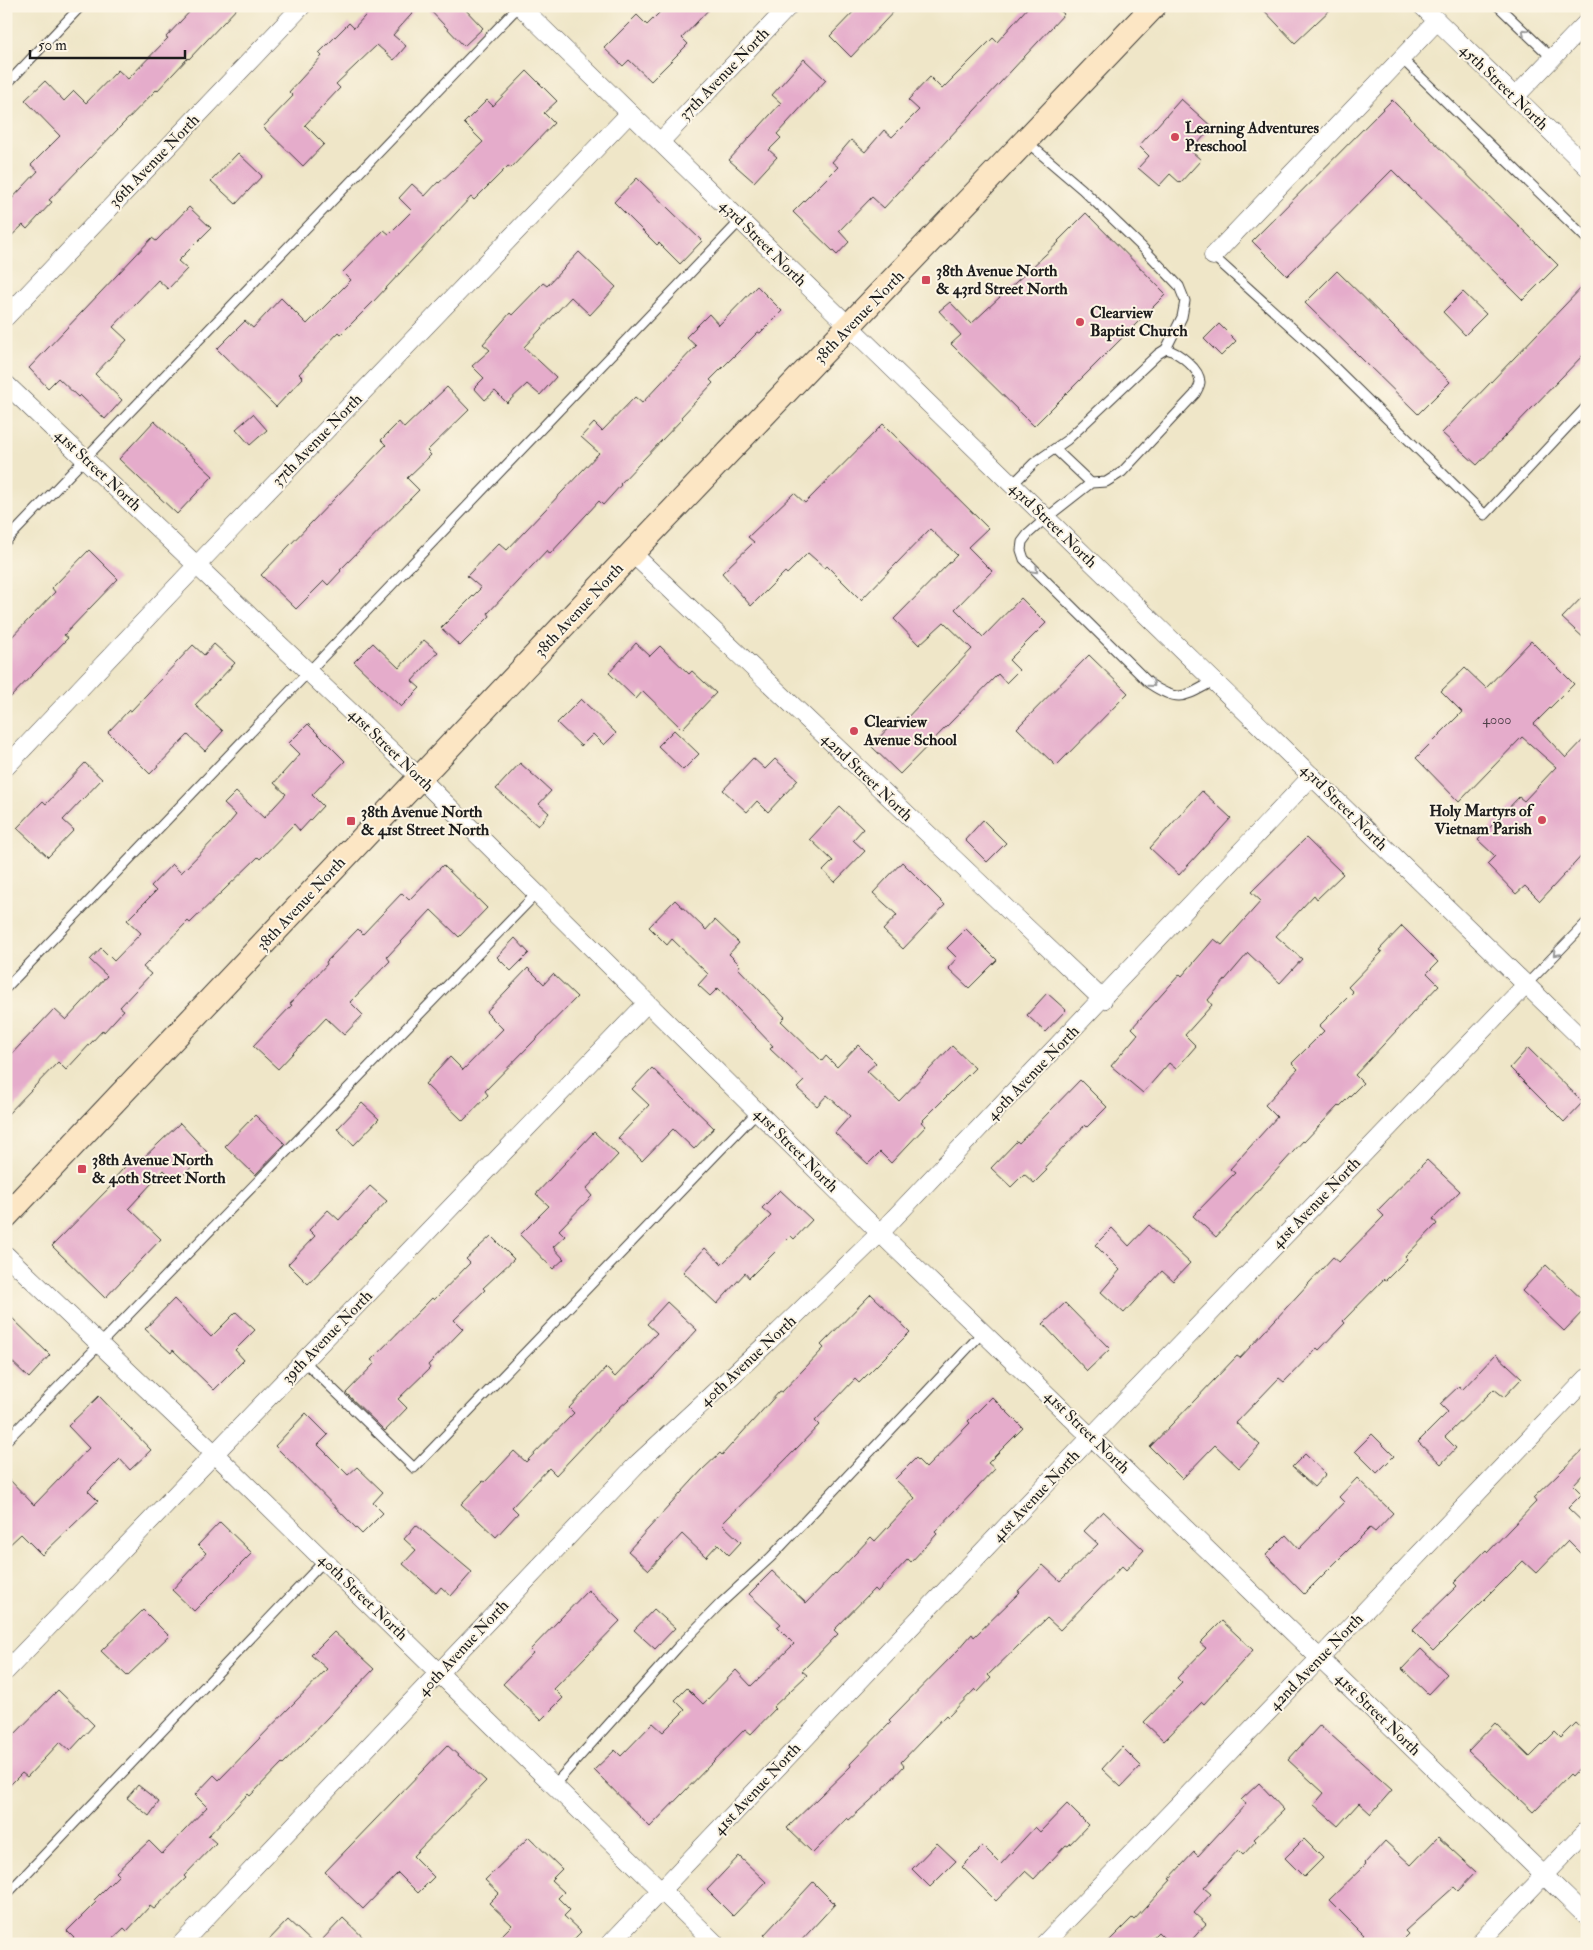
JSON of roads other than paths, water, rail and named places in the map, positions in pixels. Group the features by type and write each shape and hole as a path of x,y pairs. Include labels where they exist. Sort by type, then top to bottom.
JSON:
{"main road":[{"name":"38th Avenue North","path":"6,1216 632,554 1154,6"}],"street":[{"name":"36th Avenue North","path":"6,316 302,6"},
{"name":"43rd Street North","path":"519,6 1587,1044"},
{"name":"37th Avenue North","path":"660,142 789,6"},
{"name":"45th Street North","path":"1422,6 1514,98 1587,167"},
{"path":"1212,256 1437,20"},
{"path":"1514,98 1587,22"},
{"name":"37th Avenue North","path":"6,767 197,564 629,114"},
{"name":"41st Street North","path":"6,384 420,778 880,1233 1092,1436 1587,1917"},
{"name":"42nd Street North","path":"632,554 1102,1000"},
{"name":"40th Avenue North","path":"181,1944 638,1463 765,1345 880,1233 1312,776"},
{"name":"41st Avenue North","path":"610,1944 1092,1436 1526,985"},
{"name":"39th Avenue North","path":"6,1671 647,1003"},
{"name":"40th Street North","path":"6,1255 325,1560 716,1944"},
{"name":"42nd Avenue North","path":"1044,1944 1587,1378"},
{"path":"1478,1944 1587,1830"}],"lane":[{"path":"6,85 81,6"},
{"path":"6,541 519,6"},
{"path":"1498,6 1552,58"},
{"path":"1401,58 1587,239"},
{"path":"1012,485 1034,463 1067,440 1158,354 1166,349 1182,317 1185,301 1178,286 1142,247 1082,189 1026,141"},
{"path":"6,988 740,221"},
{"path":"1212,256 1322,355 1485,515 1587,406"},
{"path":"1166,349 1177,352 1198,373 1200,383 1195,394 1122,472 1106,482 1091,484 1045,518 1022,542 1022,550 1024,559 1150,684 1165,694 1183,697 1214,681"},
{"path":"1055,448 1091,484"},
{"path":"6,1442 537,893"},
{"path":"1526,985 1587,922"},
{"path":"304,1361 414,1468 757,1112"},
{"path":"554,1785 678,1647 721,1603 771,1557 983,1332"},
{"path":"6,1895 325,1560"}],"place":[{"name":"Learning Adventures Preschool","path":"1175,137"},
{"name":"38th Avenue North & 43rd Street North","path":"926,280"},
{"name":"Clearview Baptist Church","path":"1080,322"},
{"name":"Clearview Avenue School","path":"854,731"},
{"name":"Holy Martyrs of Vietnam Parish","path":"1542,820"},
{"name":"38th Avenue North & 41st Street North","path":"351,821"},
{"name":"38th Avenue North & 40th Street North","path":"82,1169"}]}
